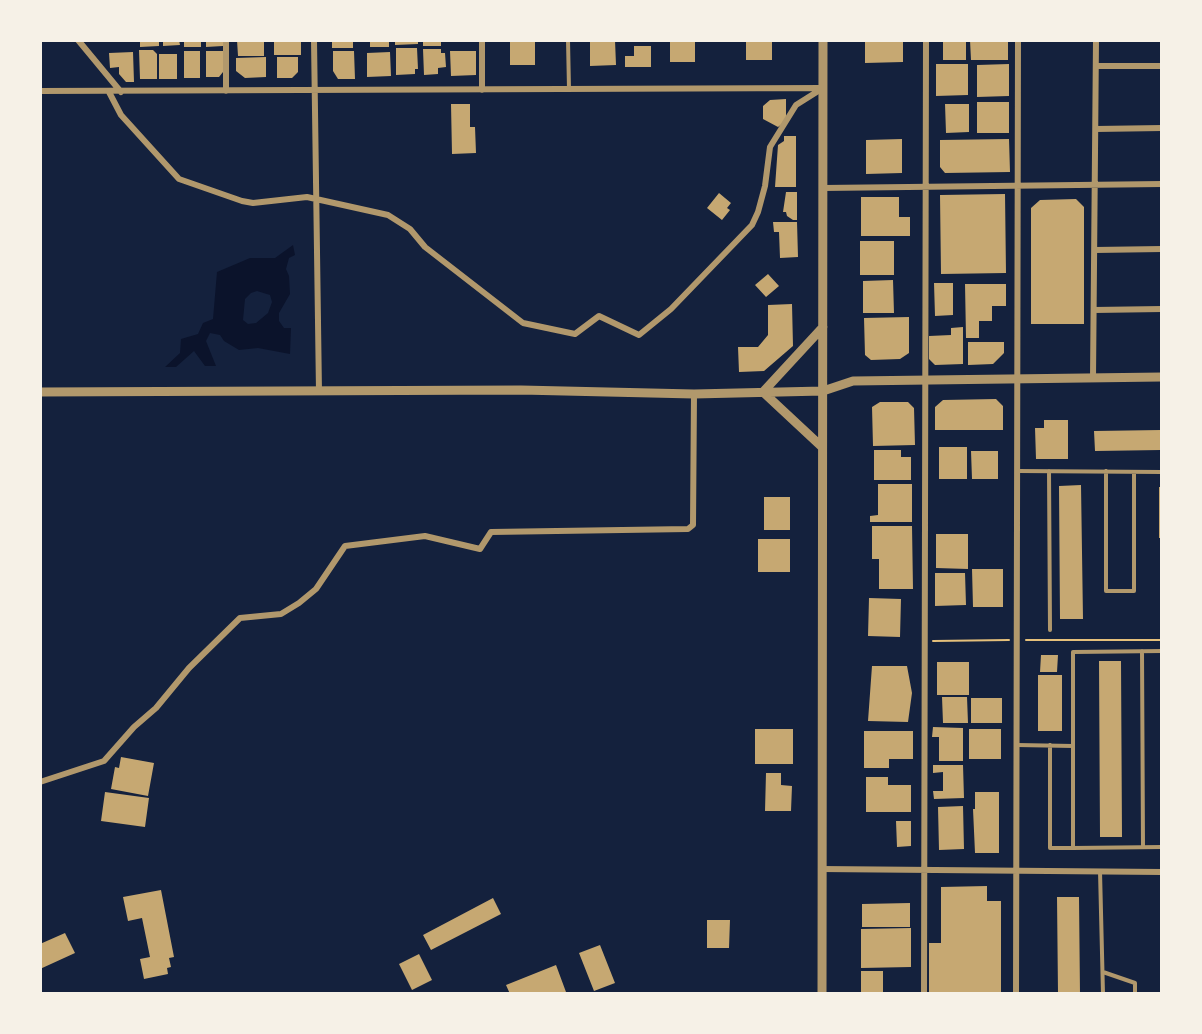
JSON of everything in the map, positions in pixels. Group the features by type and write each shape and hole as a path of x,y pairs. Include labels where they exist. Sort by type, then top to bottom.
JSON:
{"street":[{"path":"78,40 121,92"},
{"path":"226,40 226,91"},
{"path":"314,40 319,392"},
{"path":"482,40 482,90"},
{"path":"822,993 823,40"},
{"path":"924,993 926,40"},
{"path":"1016,993 1018,40"},
{"path":"1093,378 1096,40"},
{"path":"1096,66 1161,66"},
{"path":"109,92 121,116 179,179 254,203 316,198 388,215 410,229 424,247 523,323 574,334 599,316 639,335 671,309 752,225 765,186 770,147 796,105 823,88"},
{"path":"40,91 823,88"},
{"path":"1096,129 1161,128"},
{"path":"823,188 1161,184"},
{"path":"1095,250 1161,249"},
{"path":"1094,310 1161,309"},
{"path":"763,392 824,327"},
{"path":"40,392 521,390 694,394 823,391 853,381 1161,377"},
{"path":"763,392 822,447"},
{"path":"40,782 104,761 134,727 156,708 189,668 240,618 281,614 299,603 316,589 345,546 425,537 480,549 491,532 688,530 693,525 694,394"},
{"path":"821,869 924,872 1161,872"}],"lane":[{"path":"568,40 569,89"},
{"path":"1018,471 1161,472"},
{"path":"1049,471 1050,630"},
{"path":"1106,471 1106,591 1134,591 1134,472"},
{"path":"1142,651 1143,847"},
{"path":"1073,848 1073,652 1161,651"},
{"path":"1017,745 1073,746"},
{"path":"1050,745 1050,848 1161,847"},
{"path":"1100,871 1103,993"},
{"path":"1102,972 1135,983 1135,993"}],"path":[{"path":"924,641 1161,640"}],"water":[{"path":"293,245 295,255 289,258 286,269 289,276 290,294 279,313 279,321 284,328 291,328 290,354 258,348 239,350 224,341 220,335 210,333 206,341 216,366 205,366 194,351 176,367 165,367 180,353 181,339 198,334 203,323 213,319 217,272 250,258 275,258","holes":["257,291 270,295 272,302 268,313 256,323 248,324 243,320 245,299 251,293"]}],"building":[{"path":"140,40 159,40 159,46 140,47"},
{"path":"163,40 179,40 180,45 163,46"},
{"path":"184,40 201,40 201,47 184,47"},
{"path":"206,40 223,40 223,46 206,47"},
{"path":"237,40 264,40 264,56 238,56"},
{"path":"274,40 301,40 301,55 274,55"},
{"path":"332,40 353,40 353,48 332,48"},
{"path":"370,40 389,40 389,47 370,47"},
{"path":"395,40 418,40 418,44 395,45"},
{"path":"423,40 441,40 441,46 423,46"},
{"path":"510,40 535,40 535,65 510,65"},
{"path":"590,40 615,40 616,65 590,66"},
{"path":"670,40 695,40 695,62 670,62"},
{"path":"746,40 772,40 772,60 746,60"},
{"path":"865,40 903,40 903,62 865,63"},
{"path":"943,40 966,40 966,60 943,60"},
{"path":"970,40 1008,40 1008,60 971,60"},
{"path":"634,46 651,46 651,67 625,67 625,56 634,56"},
{"path":"396,48 417,48 418,69 415,69 415,74 396,75"},
{"path":"423,49 441,49 441,53 445,53 446,67 438,68 438,74 424,75"},
{"path":"139,50 153,50 157,54 157,79 140,79"},
{"path":"184,51 200,51 200,78 184,78"},
{"path":"206,51 223,51 223,72 219,77 206,77"},
{"path":"333,51 354,51 355,79 338,79 333,71"},
{"path":"450,51 476,51 476,75 451,76"},
{"path":"133,52 134,82 126,82 119,74 119,67 110,68 109,53"},
{"path":"390,52 391,76 367,77 367,53"},
{"path":"159,54 177,54 177,79 159,79"},
{"path":"266,57 266,77 245,78 236,71 236,58"},
{"path":"277,57 298,57 298,72 292,78 277,78"},
{"path":"936,64 968,64 968,95 936,96"},
{"path":"1009,64 1009,96 977,97 977,65"},
{"path":"786,99 786,121 778,127 763,119 763,106 770,100"},
{"path":"977,102 1009,102 1009,133 977,133"},
{"path":"451,104 470,104 470,127 475,127 476,153 452,154"},
{"path":"945,104 969,104 969,132 946,133"},
{"path":"784,136 796,136 796,187 775,187 778,145 784,141"},
{"path":"902,139 902,173 866,174 866,140"},
{"path":"1009,139 1010,172 945,173 940,167 940,140"},
{"path":"786,192 797,192 797,220 793,220 787,216 786,212 783,212"},
{"path":"719,193 731,203 727,208 730,210 722,220 707,208"},
{"path":"1005,194 1006,273 941,274 940,195"},
{"path":"861,197 899,197 899,217 910,217 910,236 861,236"},
{"path":"1076,199 1084,207 1084,324 1031,324 1031,208 1040,200"},
{"path":"773,222 797,222 798,257 780,258 779,232 774,232"},
{"path":"860,241 894,241 894,275 860,275"},
{"path":"768,274 779,286 766,297 755,285"},
{"path":"893,280 894,313 863,313 863,281"},
{"path":"934,283 953,283 953,315 935,316"},
{"path":"965,284 1006,284 1006,306 992,306 992,321 979,321 979,338 966,338"},
{"path":"792,304 793,346 764,371 739,372 738,347 758,347 768,335 768,305"},
{"path":"909,317 909,353 900,359 871,360 865,355 864,318"},
{"path":"963,327 963,364 935,365 929,359 929,336 951,335 951,328"},
{"path":"968,342 1004,342 1004,353 993,364 968,365"},
{"path":"996,399 1003,406 1003,430 935,430 935,407 943,400"},
{"path":"880,402 908,402 914,408 915,445 873,446 872,407"},
{"path":"1044,420 1068,420 1068,459 1036,459 1035,428 1044,428"},
{"path":"1161,430 1161,450 1095,451 1094,431"},
{"path":"939,447 967,447 967,479 939,479"},
{"path":"874,450 901,450 901,457 911,457 911,480 874,480"},
{"path":"971,451 998,451 998,479 972,479"},
{"path":"878,484 912,484 912,522 870,522 870,516 878,515"},
{"path":"1081,485 1083,619 1060,619 1059,486"},
{"path":"1159,487 1162,487 1162,538 1159,538"},
{"path":"764,497 790,497 790,530 764,530"},
{"path":"872,526 912,526 913,589 879,589 879,559 872,559"},
{"path":"936,534 968,534 968,569 936,568"},
{"path":"758,539 790,539 790,572 758,572"},
{"path":"972,569 1003,569 1003,607 973,607"},
{"path":"935,573 965,573 966,605 935,606"},
{"path":"869,598 901,599 900,637 868,636"},
{"path":"1041,655 1058,655 1057,672 1040,672"},
{"path":"1099,661 1121,661 1122,837 1100,837"},
{"path":"937,662 969,662 969,695 937,695"},
{"path":"872,666 907,666 912,693 908,722 868,721"},
{"path":"1038,675 1062,675 1062,731 1038,731"},
{"path":"942,697 967,697 968,723 943,723"},
{"path":"971,698 1002,698 1002,723 971,723"},
{"path":"933,727 963,728 963,761 939,761 939,737 932,737"},
{"path":"755,729 793,729 793,764 755,764"},
{"path":"969,729 1001,729 1001,759 969,759"},
{"path":"864,731 913,731 913,759 889,759 889,768 864,768"},
{"path":"121,757 154,763 148,796 111,789 115,767 119,768"},
{"path":"933,765 963,765 964,798 934,799 933,791 943,791 943,772 933,773"},
{"path":"766,773 781,773 781,785 792,786 791,811 765,811"},
{"path":"866,777 888,777 888,785 911,785 911,812 866,812"},
{"path":"105,792 149,798 145,827 101,821"},
{"path":"975,792 999,792 999,853 975,853 973,809 975,809"},
{"path":"963,806 964,849 939,850 938,807"},
{"path":"896,821 911,821 911,846 897,847"},
{"path":"987,886 987,901 1001,901 1001,994 929,994 929,943 941,943 941,887"},
{"path":"161,890 174,957 169,958 171,967 167,968 168,974 144,979 140,959 150,957 142,918 128,921 123,897"},
{"path":"1057,897 1079,897 1080,994 1058,994"},
{"path":"493,898 501,914 431,950 423,935"},
{"path":"910,903 910,927 862,927 862,904"},
{"path":"707,920 730,920 729,948 707,948"},
{"path":"911,928 911,967 861,968 861,929"},
{"path":"65,933 75,953 40,969 40,944"},
{"path":"600,945 615,983 594,991 579,953"},
{"path":"419,954 432,980 412,990 399,964"},
{"path":"556,965 566,992 510,994 506,985"},
{"path":"861,971 883,971 883,994 861,994"}]}
